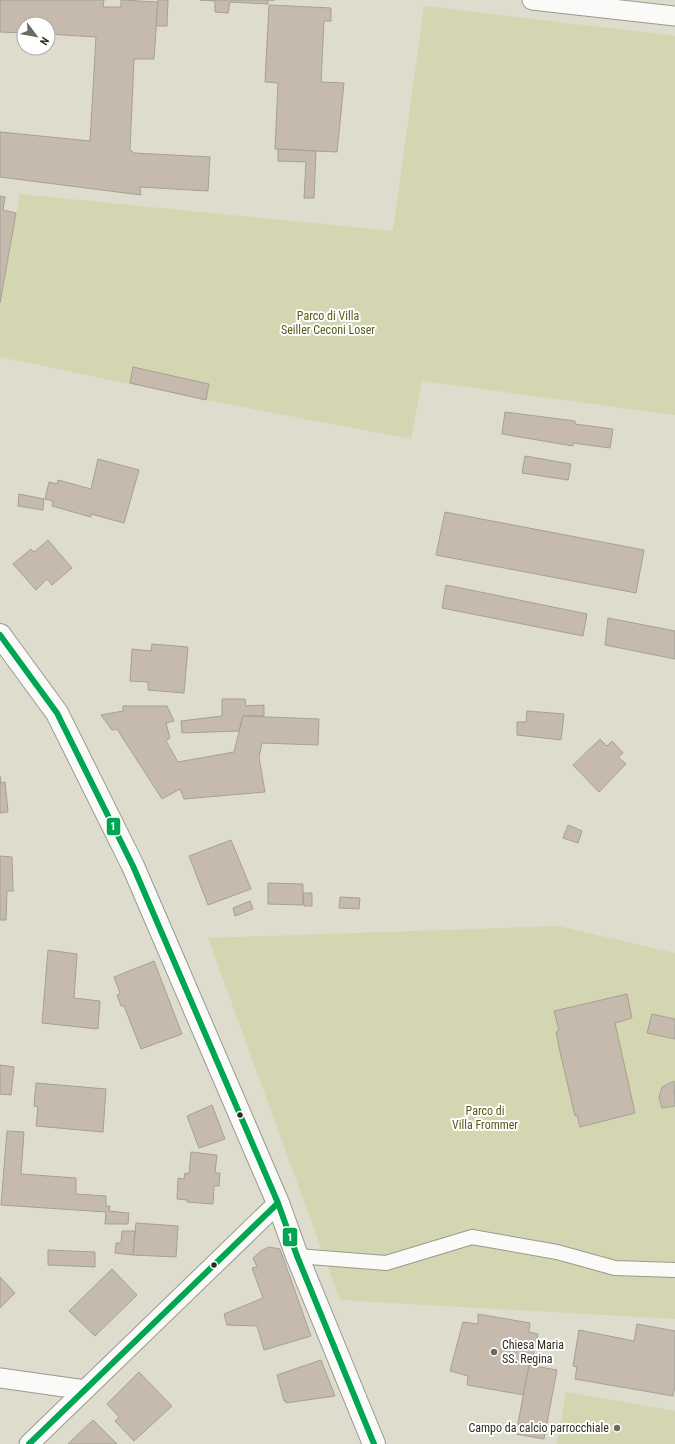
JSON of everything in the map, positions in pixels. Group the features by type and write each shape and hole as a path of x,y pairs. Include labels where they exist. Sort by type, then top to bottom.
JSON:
{"main road":[{"path":"0,635 57,713 133,866 278,1203 297,1256 374,1444"}],"street":[{"path":"532,0 675,16"},
{"path":"30,1444 278,1203"},
{"path":"297,1256 386,1263 472,1237 557,1252 615,1268 675,1270"},
{"path":"0,1378 85,1390"}],"green space":[{"name":"Parco di Villa Seiller Ceconi Loser","path":"424,6 675,36 675,415 422,381 411,439 206,400 0,357 0,303 20,194 393,231"},
{"name":"Parco di Villa Frommer","path":"558,926 675,953 675,1319 340,1300 208,938"},
{"name":"Campo da calcio parrocchiale","path":"566,1392 675,1411 675,1444 557,1444"}],"building":[{"path":"0,0 104,0 103,7 121,7 121,0 158,2 154,59 134,59 130,149 134,153 210,157 208,191 140,187 141,195 0,177 0,132 90,141 96,37 56,34 56,16 16,16 16,33 0,32"},
{"path":"158,0 168,0 167,26 156,26"},
{"path":"200,0 268,0 268,4 230,2 228,13 215,12 215,1"},
{"path":"269,5 331,8 331,21 324,21 321,82 344,83 337,152 275,149 278,83 265,82"},
{"path":"278,149 316,151 314,198 304,198 306,162 278,161"},
{"path":"0,196 5,197 3,210 16,213 0,303"},
{"path":"133,367 209,384 206,400 130,383"},
{"path":"505,412 575,421 575,424 613,429 610,448 573,443 573,446 502,434"},
{"path":"525,456 571,464 568,480 522,473"},
{"path":"98,459 139,470 124,523 91,514 91,517 52,506 53,501 45,499 49,482 57,484 58,480 91,489"},
{"path":"19,494 44,499 43,510 18,506"},
{"path":"445,512 644,550 636,593 436,555"},
{"path":"48,540 72,568 52,585 47,579 36,590 13,564 31,549 34,552"},
{"path":"446,585 587,614 583,636 442,608"},
{"path":"608,618 675,631 675,659 605,645"},
{"path":"152,644 188,647 184,693 148,690 148,682 130,681 132,649 151,651"},
{"path":"222,699 245,699 246,706 264,705 264,716 243,716 239,731 182,733 181,721 222,716"},
{"path":"123,706 167,706 174,721 166,723 170,738 166,741 178,762 234,752 243,716 319,719 318,745 262,743 259,757 265,792 184,799 180,789 162,799 117,729 112,730 101,715 123,711"},
{"path":"527,711 564,714 561,740 517,735 517,722 526,722"},
{"path":"600,739 607,746 612,741 623,753 618,757 626,764 599,792 573,765"},
{"path":"0,776 1,783 5,782 8,812 0,813"},
{"path":"568,825 582,831 578,843 563,838"},
{"path":"231,840 251,889 208,905 189,856"},
{"path":"0,856 12,857 13,891 7,891 6,920 0,920"},
{"path":"268,883 303,884 303,905 268,904"},
{"path":"303,893 312,893 312,906 304,906"},
{"path":"340,897 360,898 359,909 339,908"},
{"path":"250,901 253,909 235,916 233,908"},
{"path":"48,950 77,954 74,998 100,1001 98,1029 42,1023"},
{"path":"154,961 182,1034 141,1049 124,1006 121,1006 117,995 120,993 114,977"},
{"path":"627,994 632,1018 615,1023 635,1113 580,1127 577,1115 575,1116 561,1056 556,1032 559,1030 554,1011"},
{"path":"652,1014 675,1019 675,1039 647,1033"},
{"path":"0,1065 14,1067 11,1095 0,1094"},
{"path":"674,1081 675,1106 662,1108 659,1098 662,1087"},
{"path":"36,1083 106,1089 103,1132 36,1126 38,1107 34,1106"},
{"path":"212,1105 225,1139 199,1148 187,1116"},
{"path":"7,1131 24,1132 21,1174 76,1178 76,1194 106,1196 106,1206 110,1206 109,1211 129,1213 128,1224 105,1224 106,1212 1,1205"},
{"path":"191,1152 217,1155 215,1173 220,1173 219,1186 214,1186 213,1204 187,1202 187,1200 177,1199 178,1178 184,1179 185,1173 189,1174"},
{"path":"136,1223 178,1226 176,1257 133,1255"},
{"path":"122,1231 135,1231 133,1255 115,1253 116,1243 121,1243"},
{"path":"269,1247 280,1249 311,1336 264,1350 257,1326 227,1325 224,1314 263,1298 252,1268 257,1267 253,1258 261,1251"},
{"path":"48,1250 95,1252 95,1267 48,1265"},
{"path":"112,1269 137,1295 95,1336 69,1311"},
{"path":"0,1277 15,1293 0,1308"},
{"name":"Chiesa Maria SS. Regina","path":"478,1314 530,1323 529,1332 538,1334 524,1395 467,1385 468,1376 450,1371 463,1322 478,1324"},
{"path":"637,1324 675,1331 675,1385 673,1396 575,1379 577,1367 573,1366 579,1330 634,1341"},
{"path":"321,1360 335,1396 286,1403 285,1400 284,1401 277,1375"},
{"path":"529,1365 557,1370 544,1439 516,1434"},
{"path":"139,1372 172,1406 134,1441 115,1421 119,1417 107,1404"},
{"path":"93,1420 117,1444 68,1444 69,1443"}],"transit line":[{"name":"1","path":"0,635 57,713 133,866 278,1203 297,1256 374,1444"},
{"name":"1","path":"29,1444 278,1203"}],"place":[{"name":"Chiesa Maria SS. Regina","path":"494,1352"},
{"name":"Campo da calcio parrocchiale","path":"617,1428"}]}
